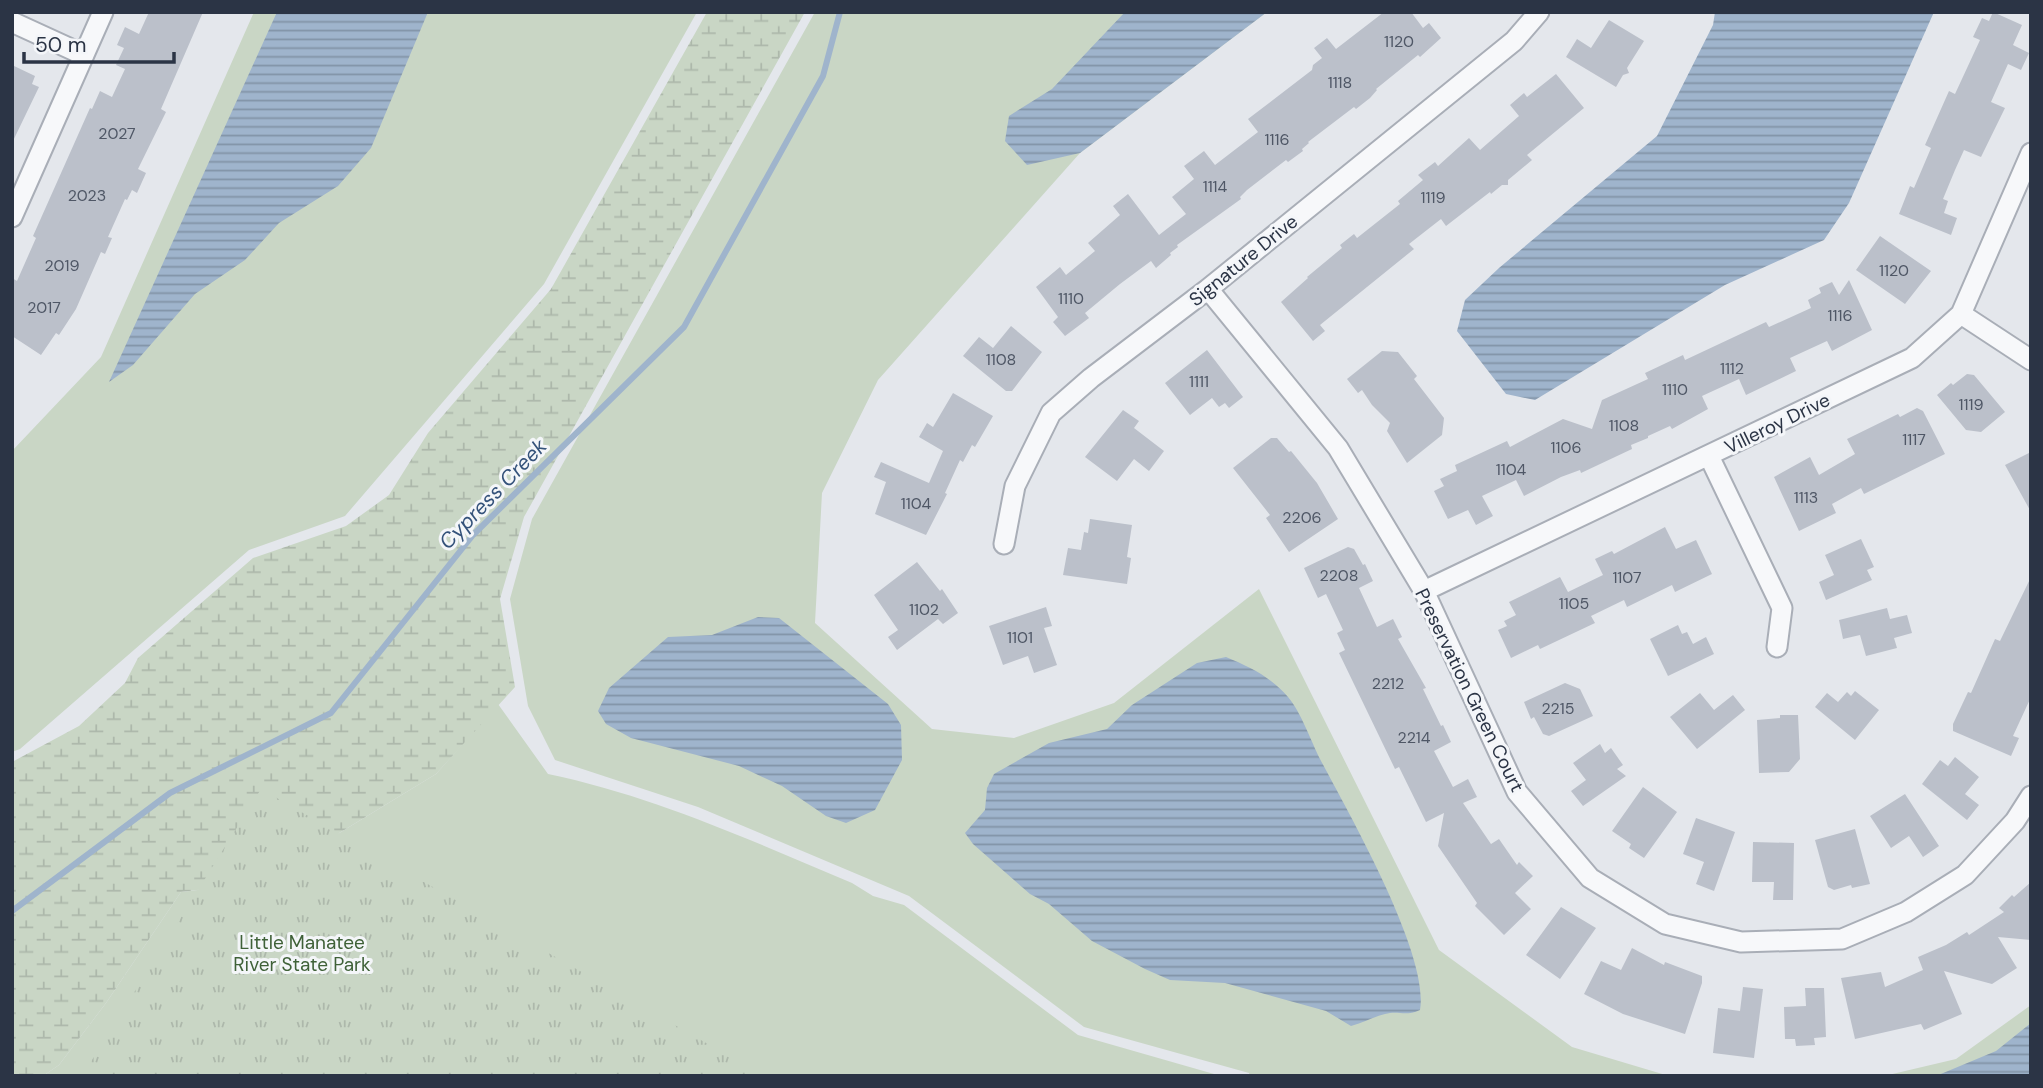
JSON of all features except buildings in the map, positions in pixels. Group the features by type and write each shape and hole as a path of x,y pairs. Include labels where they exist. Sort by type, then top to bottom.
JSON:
{"street":[{"path":"12,217 103,12"},
{"name":"Signature Drive","path":"1004,544 1015,485 1051,413 1091,378 1208,289 1514,41 1539,12"},
{"path":"12,22 84,55"},
{"name":"Villeroy Drive","path":"1424,591 1912,358 1961,314 2031,153"},
{"name":"Preservation Green Court","path":"1208,289 1338,448 1424,591 1517,792 1590,878 1665,924 1741,942 1842,939 1906,912 1965,875 2015,821 2031,796"},
{"path":"1961,314 2031,360"},
{"path":"1709,456 1782,608 1777,647"}],"green space":[{"path":"254,12 697,12 544,284 345,516 249,550 20,749 12,752 12,451 101,357"},
{"path":"707,12 805,12 524,517 500,599 515,687 436,774 336,835 286,879 181,892 106,1003 59,1065 43,1076 12,1076 12,762 79,726 125,683 138,658 253,558 346,526 389,495 428,433 551,289"},
{"path":"815,12 1267,12 1080,153 878,380 822,493 815,623 932,729 1014,738 1114,703 1259,589 1439,950 1572,1047 1669,1076 1250,1076 1249,1073 1084,1027 909,896 698,807 555,760 528,706 510,599 532,519"},
{"path":"498,704 548,774 626,794 664,807 852,883 873,896 904,905 1078,1035 1221,1076 43,1076 59,1065 106,1003 181,892 286,879 336,835 436,774"},
{"name":"Little Manatee River State Park","path":"261,789 764,1076 82,1076"},
{"path":"2031,1005 2031,1076 1884,1076 1956,1059"}],"water":[{"path":"277,12 428,12 371,148 338,186 279,223 245,260 195,294 133,365 109,382"},
{"path":"1125,12 1267,12 1080,153 1027,165 1005,141 1009,116 1052,89"},
{"path":"1715,12 1934,12 1849,203 1824,240 1725,285 1535,400 1506,394 1457,331 1465,300 1499,268 1657,136 1713,25"},
{"path":"758,617 779,618 888,704 901,725 902,760 875,810 846,823 826,816 782,786 739,766 631,738 606,724 598,711 609,688 668,637 712,635"},
{"path":"1226,657 1267,678 1288,697 1297,710 1367,847 1400,920 1413,955 1420,986 1420,1010 1385,1014 1351,1026 1326,1011 1225,983 1170,980 1092,941 1049,904 1030,894 973,844 965,833 985,810 987,788 994,774 1049,743 1107,729 1132,705 1197,663"},
{"path":"2031,1023 2031,1076 1936,1076 1996,1051"}],"waterway":[{"name":"Cypress Creek","path":"12,911 170,793 331,713 473,535 684,327 823,76 840,12"}]}
